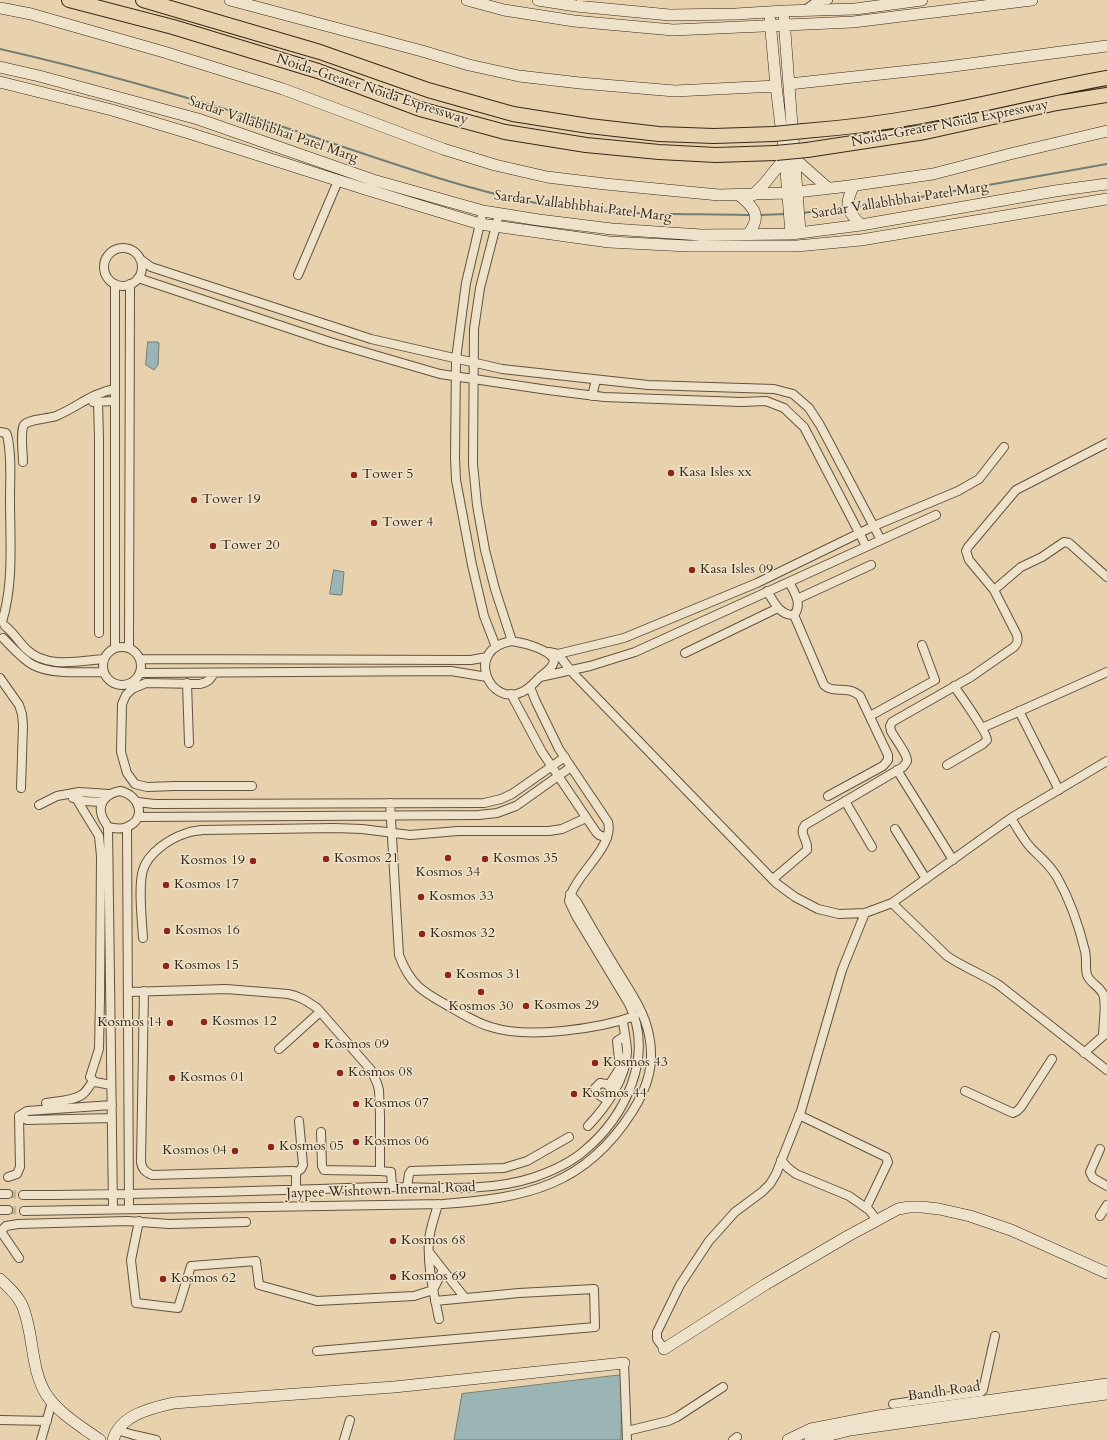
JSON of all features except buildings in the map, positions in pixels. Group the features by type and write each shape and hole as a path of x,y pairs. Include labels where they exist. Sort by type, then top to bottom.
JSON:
{"highway":[{"name":"Noida-Greater Noida Expressway","path":"69,0 173,27 318,71 420,109 505,132 586,145 659,152 785,156 806,150 926,132 1057,103 1107,95"},
{"name":"Noida-Greater Noida Expressway","path":"143,0 320,52 428,90 513,114 589,126 659,134 714,136 774,134 862,126 923,116 1054,87 1107,78"}],"street":[{"path":"230,0 469,65 520,76 580,83 675,90 776,86"},
{"path":"467,0 504,10 574,21 673,30 853,22 1032,0"},
{"path":"538,0 559,1 670,14 736,14 770,11 855,9 922,0"},
{"path":"805,10 816,2 828,0"},
{"path":"557,18 559,1"},
{"path":"574,21 576,3"},
{"path":"0,8 31,14 283,89 443,149 495,165 548,177 605,184 719,195 753,195 792,192 933,174 1107,131"},
{"path":"770,11 776,86 785,156 792,192 795,233"},
{"path":"753,195 764,184 785,156 789,84 784,11"},
{"path":"789,84 946,67 1107,46"},
{"name":"Sardar Vallabhbhai Patel Marg","path":"0,68 39,76 198,119 373,180 483,211 612,229 701,235 795,233 861,225 1048,192 1107,184"},
{"name":"Sardar Vallabhbhai Patel Marg","path":"0,82 112,110 480,224 609,242 688,246 797,246 861,240 1107,199"},
{"path":"785,156 828,188"},
{"path":"298,275 338,181"},
{"path":"854,185 848,196 847,205 851,215 861,225"},
{"path":"739,195 751,204 755,218 748,234"},
{"path":"483,211 466,283 456,359 455,458 456,480 479,596 484,616 496,646"},
{"path":"499,214 480,288 474,329 472,379 472,464 485,550 495,589 512,641"},
{"path":"123,247 130,249 136,253 140,259 142,267 140,274 138,278 130,284 122,286 115,284 109,280 105,274 103,266 105,259 109,253 116,249 123,247"},
{"path":"140,259 151,267 371,340 502,370 648,385 774,389 793,394 809,408 813,414 881,540"},
{"path":"138,278 330,342 440,374 592,396 766,401 784,408 804,427 866,546"},
{"path":"115,284 115,648"},
{"path":"129,648 130,284"},
{"path":"592,396 596,380"},
{"path":"23,462 22,430 25,424 30,421 55,416 97,393 115,389"},
{"path":"86,400 98,402 115,401"},
{"path":"98,402 99,633"},
{"path":"0,432 6,433 7,435 10,462 10,577 8,599 2,623 5,634 2,639 32,665 44,670 104,672"},
{"path":"773,879 807,850 807,844 802,833 802,828 805,825 897,770 906,763 907,760 890,731 892,722 971,677 1017,644 1017,635 994,590 966,555 968,547 1016,490 1107,443"},
{"path":"549,652 553,656 554,663 552,666 530,687 521,692 511,694 501,692 492,686 487,677 485,667 487,657 496,646 502,643 512,641 558,654 624,638 757,583 874,526 958,491 979,479 1004,447"},
{"path":"540,677 571,671 635,652 936,515"},
{"path":"994,590 1021,567 1042,557 1064,542 1069,543 1107,577"},
{"path":"797,599 871,564"},
{"path":"767,592 784,614 794,614 797,611 798,606 797,599 789,582"},
{"path":"685,653 778,608"},
{"path":"794,614 824,685 833,690 853,690 860,696 888,756 888,760 883,766 828,796"},
{"path":"2,623 26,649 36,657 43,660 60,662 104,658"},
{"path":"870,716 935,680 922,645"},
{"path":"115,648 129,648 136,652 140,659 140,673 135,680 129,684 114,684 108,680 104,672 104,658 108,652 115,648"},
{"path":"558,654 571,671 719,826 773,879 795,897 818,909 839,914 865,913 892,903 1011,818 1107,761"},
{"path":"140,659 471,660 487,657"},
{"path":"140,673 451,671 487,677"},
{"path":"982,728 1107,672"},
{"path":"214,673 209,681 206,682 146,683 132,689 126,695 122,704 121,752 127,773 135,784 147,788 175,786 252,786"},
{"path":"0,678 19,705 22,714 23,725 20,788"},
{"path":"187,683 189,743"},
{"path":"947,765 986,741 986,735 982,728 954,686"},
{"path":"530,687 559,749 608,822 609,828 607,838 570,894"},
{"path":"511,694 542,752 586,818 599,835 607,838"},
{"path":"1019,711 1059,790"},
{"path":"138,802 154,804 484,803 501,799 512,794 564,757"},
{"path":"138,817 390,816 479,815 497,813 516,806 571,767"},
{"path":"897,770 952,860"},
{"path":"73,797 79,792 109,794 120,790 134,796 138,802 139,810 138,817 133,823 127,828 120,829 108,827"},
{"path":"109,794 102,802 101,810 102,817 108,827 113,1209"},
{"path":"39,805 57,796 102,802"},
{"path":"73,797 97,832 100,843 100,998 98,1049 90,1077 93,1081 100,1084 112,1085"},
{"path":"845,801 872,847"},
{"path":"390,803 399,955 404,970 417,987 429,996 476,1021 491,1027 512,1031 574,1030 623,1021 635,1016"},
{"path":"377,816 377,831"},
{"path":"143,938 141,881 143,870 151,857 166,844 187,832 202,830 334,828 410,835 458,831 556,831 586,818"},
{"path":"1011,818 1026,843 1050,866 1058,878 1075,916 1085,952 1088,976 1105,991 1105,1035 1084,1053"},
{"path":"127,828 129,1209"},
{"path":"895,829 926,879"},
{"path":"127,882 141,881"},
{"name":"Jaypee Wishtown Internal Road","path":"23,1195 129,1194 392,1187 442,1189 512,1183 535,1177 562,1165 583,1152 598,1137 611,1122 626,1099 634,1080 638,1061 639,1033 635,1016 570,904 570,894"},
{"name":"Jaypee Wishtown Internal Road","path":"24,1211 438,1204 478,1202 537,1189 562,1179 585,1164 622,1128 640,1098 648,1081 651,1063 651,1048 645,1020 634,998 575,898 570,894"},
{"path":"892,903 947,956 957,963 999,985 1107,1070"},
{"path":"865,913 842,970 799,1115 770,1184 762,1192 735,1212 709,1241 680,1285 657,1332 657,1339 664,1349 766,1284 898,1209 916,1207 938,1209 970,1216 1011,1230 1107,1273"},
{"path":"128,992 226,989 288,994 298,996 306,1001 320,1012 371,1070 377,1082 379,1090 380,1116 380,1171"},
{"path":"144,991 141,1162 142,1167 146,1172 152,1175 294,1171 296,1173"},
{"path":"279,1049 320,1012"},
{"path":"588,1126 597,1116 607,1100 620,1068 617,1040 625,1036 623,1021"},
{"path":"965,1091 1014,1113 1021,1107 1052,1059"},
{"path":"46,1103 77,1097 84,1093 93,1081"},
{"path":"607,1100 599,1095 595,1088 597,1085 603,1083 613,1086"},
{"path":"19,1116 27,1111 112,1106"},
{"path":"799,1115 886,1156 888,1162 866,1208"},
{"path":"19,1116 27,1120 112,1118"},
{"path":"8,1177 17,1174 19,1171 19,1116"},
{"path":"296,1173 303,1166 299,1122"},
{"path":"321,1132 322,1166 324,1170 391,1172 392,1187"},
{"path":"407,1188 408,1174 412,1171 504,1168 527,1161 569,1137"},
{"path":"1100,1149 1090,1172 1093,1178 1107,1186"},
{"path":"781,1160 792,1171 849,1196 866,1208 877,1220"},
{"path":"296,1173 296,1190"},
{"path":"510,1196 512,1183"},
{"path":"438,1204 430,1233 429,1268 439,1319"},
{"path":"1100,1216 1107,1205"},
{"path":"139,1221 131,1260 136,1303 178,1308 191,1266 256,1261 259,1285 317,1300 414,1296 433,1290 443,1270"},
{"path":"19,1258 2,1233 2,1230 6,1226 18,1224 139,1221 169,1224 246,1222"},
{"path":"429,1252 465,1298"},
{"path":"0,1279 13,1292 21,1304 26,1316 40,1381 46,1394 52,1402 75,1422 100,1440"},
{"path":"316,1351 595,1327 594,1290 435,1301"},
{"path":"893,1404 981,1392 983,1390 995,1336"},
{"path":"115,1435 125,1422 137,1414 151,1408 173,1403 394,1387 624,1363 627,1440"},
{"name":"Bandh Road","path":"788,1440 811,1429 878,1416 1107,1384"},
{"path":"627,1431 668,1421 677,1417 723,1387"},
{"name":"Bandh Road","path":"810,1440 850,1430 1107,1394"},
{"path":"41,1440 52,1402"},
{"path":"0,1420 47,1421"},
{"path":"344,1440 350,1420"},
{"path":"115,1435 134,1435 156,1440"}],"water":[{"path":"148,342 159,343 158,365 154,370 146,365"},
{"path":"334,570 344,572 341,595 330,594"},
{"path":"622,1375 621,1440 454,1440 462,1394"}],"waterway":[{"path":"0,49 172,94 274,124 433,177 498,195 558,207 586,210 669,214 752,215"},
{"path":"852,207 881,204 1107,164"},
{"path":"802,213 844,208"},
{"path":"759,215 786,214"}],"tunnel":[{"path":"8,1194 23,1195"},
{"path":"8,1210 24,1211"}],"place":[{"name":"Kasa Isles xx","path":"671,473"},
{"name":"Tower 5","path":"354,475"},
{"name":"Tower 19","path":"194,500"},
{"name":"Tower 4","path":"374,523"},
{"name":"Tower 20","path":"213,546"},
{"name":"Kasa Isles 09","path":"692,570"},
{"name":"Kosmos 34","path":"448,858"},
{"name":"Kosmos 21","path":"326,859"},
{"name":"Kosmos 35","path":"485,859"},
{"name":"Kosmos 19","path":"253,861"},
{"name":"Kosmos 17","path":"166,885"},
{"name":"Kosmos 33","path":"421,897"},
{"name":"Kosmos 16","path":"167,931"},
{"name":"Kosmos 32","path":"422,934"},
{"name":"Kosmos 15","path":"166,966"},
{"name":"Kosmos 31","path":"448,975"},
{"name":"Kosmos 30","path":"481,992"},
{"name":"Kosmos 29","path":"526,1006"},
{"name":"Kosmos 12","path":"204,1022"},
{"name":"Kosmos 14","path":"170,1023"},
{"name":"Kosmos 09","path":"316,1045"},
{"name":"Kosmos 43","path":"595,1063"},
{"name":"Kosmos 08","path":"340,1073"},
{"name":"Kosmos 01","path":"172,1078"},
{"name":"Kosmos 44","path":"574,1094"},
{"name":"Kosmos 07","path":"356,1104"},
{"name":"Kosmos 06","path":"356,1142"},
{"name":"Kosmos 05","path":"271,1147"},
{"name":"Kosmos 04","path":"235,1151"},
{"name":"Kosmos 68","path":"393,1241"},
{"name":"Kosmos 69","path":"393,1277"},
{"name":"Kosmos 62","path":"163,1279"}]}
